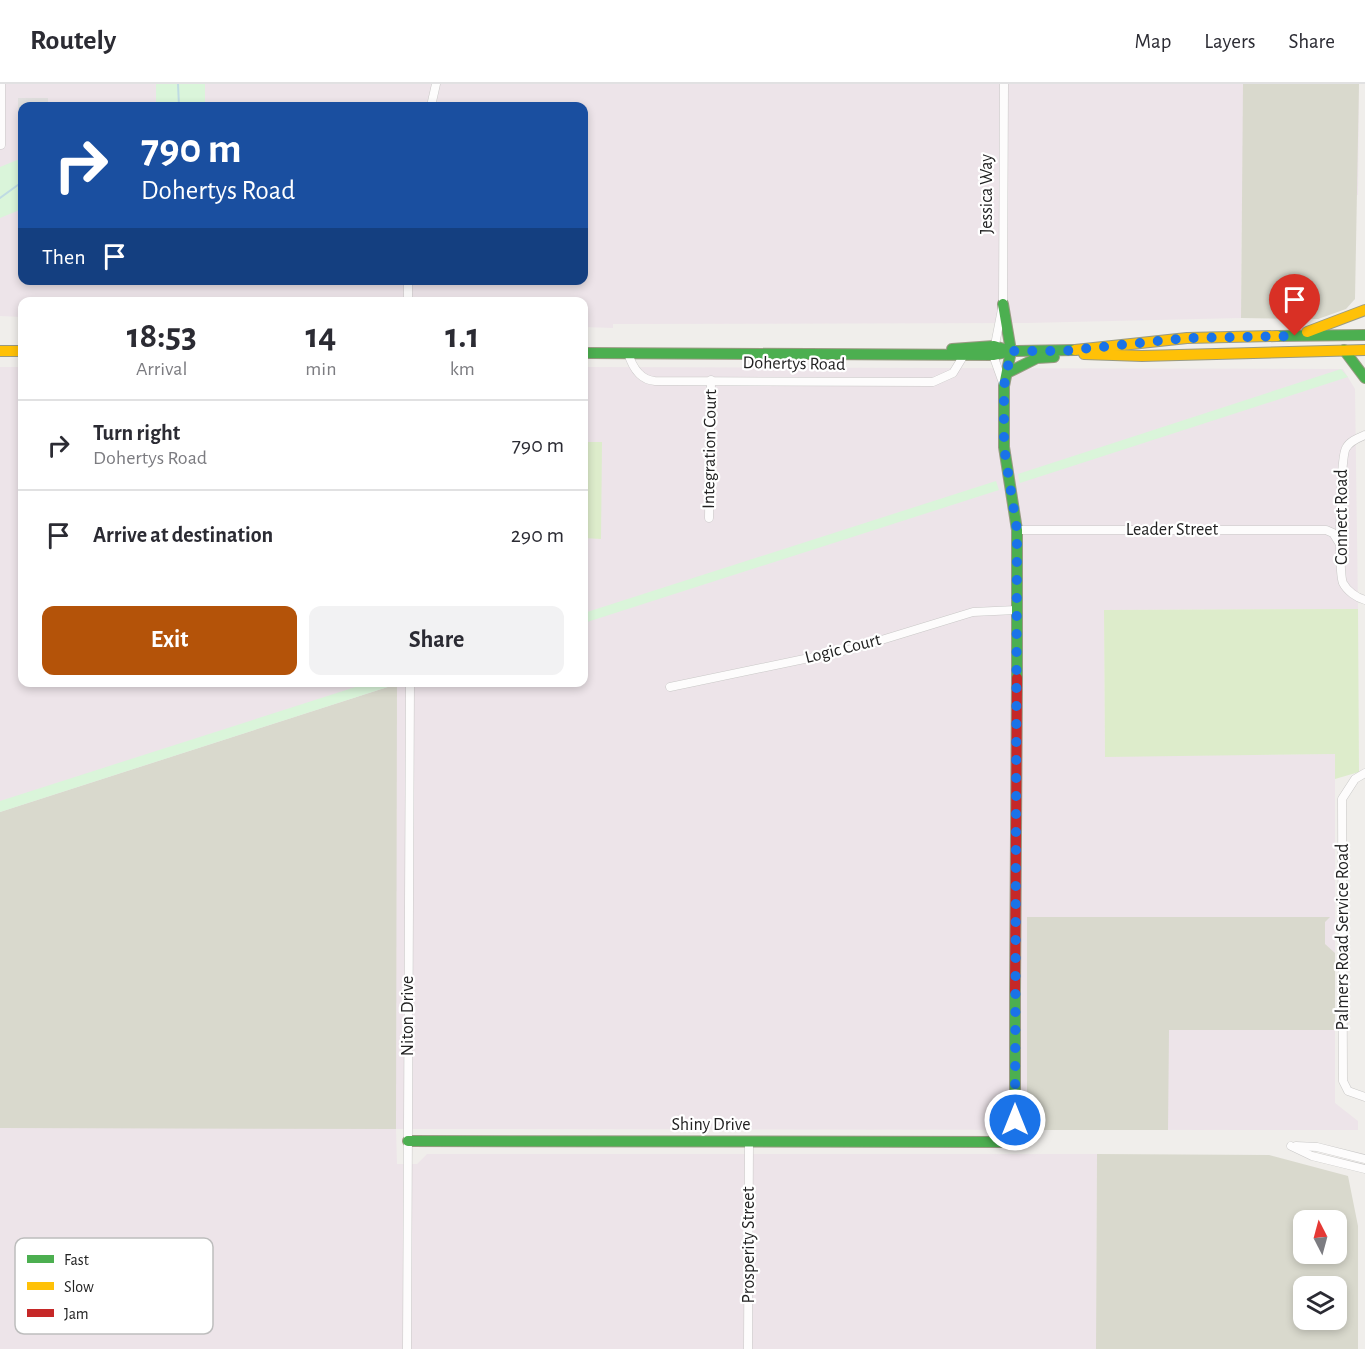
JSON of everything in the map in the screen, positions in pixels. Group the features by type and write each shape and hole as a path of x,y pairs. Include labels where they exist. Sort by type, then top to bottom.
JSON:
{"street":[{"path":"1,84 1,145"},
{"path":"432,102 436,84"},
{"name":"Jessica Way","path":"1004,84 1004,304 1011,351 1004,386 1005,457 1017,530 1015,1142"},
{"name":"Jessica Way","path":"994,351 1004,304"},
{"path":"1295,336 1365,310"},
{"name":"Dohertys Road","path":"913,354 1063,351 1187,338 1365,335"},
{"path":"1344,350 1365,378"},
{"name":"Dohertys Road","path":"1063,351 1084,355 1365,350"},
{"path":"0,351 18,351"},
{"path":"994,351 1004,386"},
{"name":"Dohertys Road","path":"588,353 964,355 994,351"},
{"name":"Dohertys Road","path":"628,353 632,366 647,381 933,382 953,373 964,355"},
{"path":"1007,373 1037,358 1084,355"},
{"name":"Integration Court","path":"709,518 711,380"},
{"name":"Connect Road","path":"1365,435 1351,441 1342,458 1341,546 1343,583 1349,590 1365,600"},
{"path":"1326,530 1335,525 1342,516"},
{"name":"Leader Street","path":"1017,530 1326,530"},
{"path":"1326,530 1333,533 1341,546"},
{"name":"Logic Court","path":"670,687 852,649 973,612 1016,610"},
{"name":"Niton Drive","path":"407,1349 410,687"},
{"name":"Palmers Road Service Road","path":"1365,773 1359,775 1347,790 1342,799 1342,810 1343,1081 1348,1091 1365,1097"},
{"name":"Shiny Drive","path":"408,1141 1015,1142"},
{"name":"Prosperity Street","path":"748,1349 749,1142"},
{"path":"1365,1159 1317,1147 1291,1146 1312,1156 1365,1169"}],"shaded area":[{"path":"0,84 1359,84 1358,195 1242,197 1241,318 1027,323 613,324 613,328 588,327 588,297 18,297 18,317 0,316"},
{"path":"1243,84 1359,84 1355,299 1346,309 1318,319 1241,318"},
{"path":"18,98 48,98 48,102 18,102"},
{"path":"0,367 18,367 18,687 588,687 588,367 1343,369 1355,389 1358,609 1104,610 1105,756 1335,754 1335,1103 1358,1121 1358,1130 396,1129 397,1164 417,1164 427,1154 1097,1154 1096,1349 0,1349"},
{"path":"388,687 397,687 396,1129 0,1128 0,812"},
{"path":"1027,917 1330,917 1325,922 1325,944 1335,953 1335,1030 1169,1030 1168,1130 1037,1130 1027,1120"},
{"path":"1097,1154 1269,1155 1348,1176 1358,1226 1358,1349 1096,1349"}],"green space":[{"path":"156,84 205,84 205,102 156,102"},
{"path":"18,160 18,211 0,218 0,167"},
{"path":"1341,369 1348,377 1020,483 1018,474"},
{"path":"588,442 602,442 601,539 588,538"},
{"path":"996,481 999,490 588,622 588,612"},
{"path":"1358,609 1359,772 1335,779 1335,754 1105,757 1104,610"},
{"path":"356,687 388,687 0,812 0,801"}],"waterway":[{"path":"178,84 179,102"},
{"path":"0,198 18,185"}],"traffic: fast":[{"path":"1003,304 1011,351 1004,386 1004,447 1017,530 1017,678"},
{"path":"1277,336 1365,335"},
{"path":"952,349 994,346 1007,350"},
{"path":"588,353 993,355 1011,351 1075,350"},
{"path":"1344,350 1365,378"},
{"path":"1007,373 1037,358 1054,357"},
{"path":"408,1141 1015,1142 1015,991"}],"traffic: slow":[{"path":"1307,332 1365,310"},
{"path":"1075,350 1187,338 1277,336"},
{"path":"1084,354 1142,356 1365,350"},
{"path":"0,351 18,351"}],"traffic: jam":[{"path":"1015,991 1017,678"}],"route":[{"path":"1015,1120 1017,530 1016,510 1004,447 1004,386 1011,351 1063,351 1187,338 1295,336"}]}
